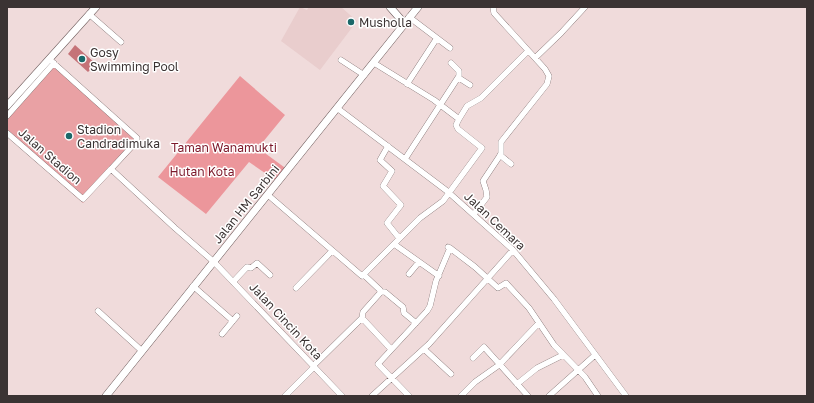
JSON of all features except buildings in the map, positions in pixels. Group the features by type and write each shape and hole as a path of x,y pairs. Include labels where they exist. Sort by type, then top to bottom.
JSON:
{"main road":[{"path":"7,106 51,61 96,7"},
{"path":"390,7 407,20"},
{"name":"Jalan HM Sarbini","path":"106,396 418,7"}],"street":[{"path":"474,214 487,197 484,179 500,155 501,142 547,84 548,74 494,13 493,7"},
{"path":"535,58 562,33 585,7"},
{"path":"89,14 121,42"},
{"path":"407,20 437,38 450,48"},
{"path":"407,84 437,38"},
{"path":"364,275 399,238 420,218 443,201 449,194 482,148 458,129 456,125 459,119 467,106 481,98 528,51"},
{"path":"341,60 364,75"},
{"path":"7,116 51,61"},
{"name":"Jalan Stadion","path":"7,133 83,199 136,142 137,138 51,61"},
{"path":"374,62 440,104 459,119"},
{"path":"404,159 459,78 460,72 451,63"},
{"path":"459,78 470,85"},
{"name":"Jalan Cemara","path":"337,108 474,214 513,250 554,299 626,396"},
{"path":"388,146 380,160 392,171 383,186 401,205 387,223 399,238"},
{"path":"500,155 512,164"},
{"path":"111,169 214,262"},
{"path":"268,195 359,275 364,275 380,292 384,292 403,307 404,313 416,323"},
{"path":"394,244 439,276"},
{"path":"409,396 378,364 430,306 445,256 449,248 498,288 506,283 529,308 538,324 563,355 579,371 598,396"},
{"path":"296,288 332,250"},
{"path":"372,396 390,378 424,349 513,250"},
{"name":"Jalan Cincin Kota","path":"214,262 342,396"},
{"path":"409,274 419,262"},
{"path":"233,282 247,267 252,268 257,263 270,275"},
{"path":"193,286 235,319 222,334"},
{"path":"285,396 362,318 364,312 380,292"},
{"path":"98,311 142,351"},
{"path":"362,318 376,331 380,339 391,349"},
{"path":"461,396 475,382 499,365 538,324"},
{"path":"473,358 484,347 528,396"},
{"path":"424,349 451,374"},
{"path":"517,384 537,368 563,355"},
{"path":"549,396 579,371 595,355"}],"shaded area":[{"path":"300,7 307,10 309,7 341,7 357,21 320,70 281,41"},
{"name":"Gosy Swimming Pool","path":"75,45 96,64 88,72 68,54"},
{"name":"Stadion Candradimuka","path":"54,61 140,142 83,203 7,136 7,113"}],"green space":[{"name":"Taman Wanamukti","path":"240,76 285,115 258,148 288,170 278,182 249,162 206,214 158,177"}],"place":[{"name":"Musholla","path":"351,22"},
{"name":"Gosy Swimming Pool","path":"82,59"},
{"name":"Stadion Candradimuka","path":"69,136"}],"park label":[{"name":"Hutan Kota","path":"202,171"}]}
